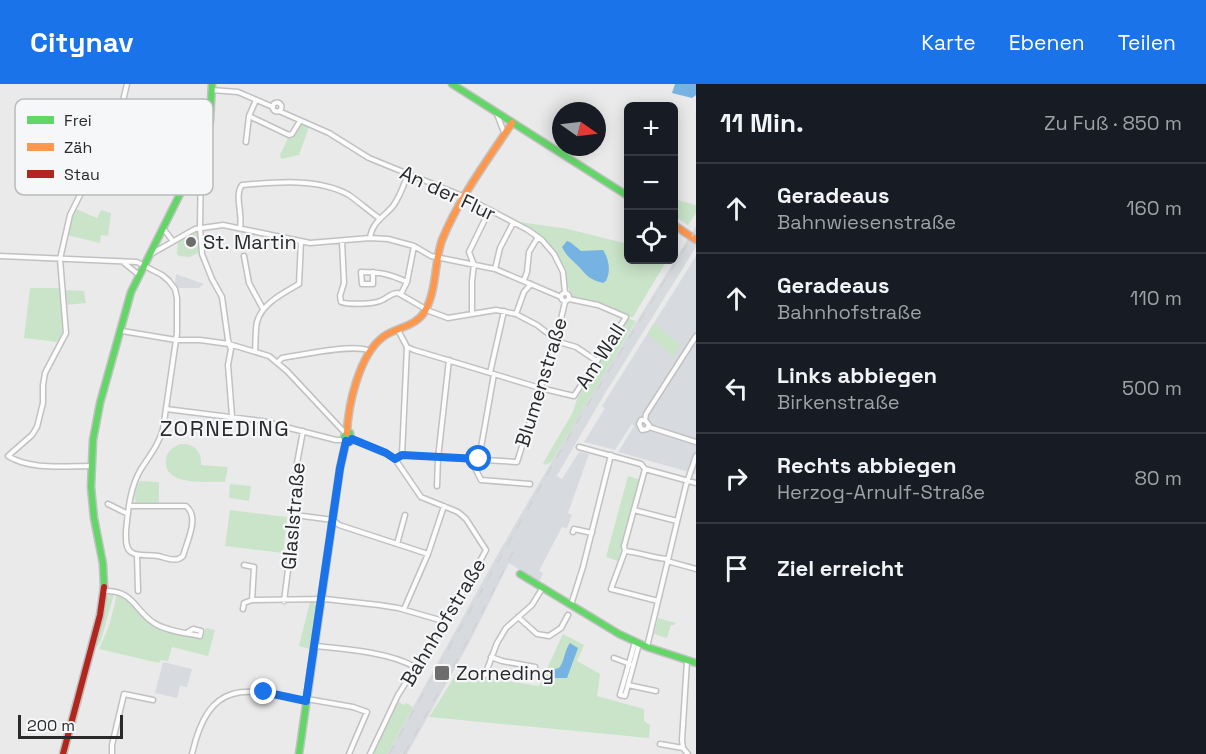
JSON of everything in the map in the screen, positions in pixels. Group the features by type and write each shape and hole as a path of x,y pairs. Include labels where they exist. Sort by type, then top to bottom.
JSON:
{"street":[{"path":"123,99 127,84"},
{"path":"452,84 624,193"},
{"name":"An der Flur","path":"211,86 237,92 273,107 275,111 329,133 369,158 465,197 538,237 554,254 562,272 565,293"},
{"path":"246,142 249,116 256,100"},
{"name":"An der Flur","path":"273,107 275,103 280,103 282,107 279,111"},
{"path":"497,113 505,135"},
{"path":"249,116 289,135 293,133 300,120"},
{"path":"299,754 340,468 347,437 347,422 363,363 369,351 379,340 418,320 425,309 445,233 512,123"},
{"path":"370,238 371,231 379,218 393,206 408,174"},
{"path":"240,228 242,220 238,197 242,185 305,184 331,189 350,196 379,218"},
{"path":"11,455 37,427 43,403 45,372 66,333 60,260 70,215 80,195"},
{"path":"63,754 100,615 104,591 103,564 94,518 91,466 100,403 130,297 180,195"},
{"path":"200,195 203,258 222,297 231,348 228,365 232,416"},
{"path":"472,313 474,265 469,252 489,211"},
{"path":"495,269 500,248 513,224"},
{"path":"150,254 172,240 200,227 223,225 310,243 370,238 388,239 414,246 437,257 495,269 567,300 568,295 565,293 561,297"},
{"path":"163,228 172,240"},
{"path":"678,228 696,240"},
{"path":"524,280 529,252 538,237"},
{"path":"255,351 257,320 263,309 299,284 301,241"},
{"path":"342,241 344,283 340,296 341,302 347,304 380,302 393,293 401,294 425,309 448,318 472,313 504,311 516,314 537,325 556,340 576,347 597,361"},
{"path":"401,294 407,282 414,246"},
{"path":"0,256 137,262 165,276 175,289 177,298 176,340 160,441 140,470 132,489 129,506 128,514 127,548 137,555 150,554 175,560 183,556 194,517 192,510 186,506 129,506"},
{"path":"244,256 249,283 263,309"},
{"path":"122,261 139,275"},
{"path":"373,272 383,272 407,282"},
{"path":"516,314 524,292 531,284"},
{"name":"Am Wall","path":"540,388 574,396 626,317 597,306 567,300"},
{"name":"Blumenstraße","path":"479,459 517,462 567,300"},
{"path":"395,459 402,455 479,459 504,311"},
{"path":"398,330 407,347 402,455"},
{"name":"Bahnhofstraße","path":"122,331 176,340 200,340 229,344 269,356 278,362 347,437 395,459 421,497 458,512 466,519 483,543 486,552 398,696 370,754"},
{"path":"645,420 646,414 696,336"},
{"path":"407,347 540,388"},
{"path":"278,362 282,358 340,350 363,348 369,351"},
{"path":"437,486 449,360"},
{"path":"166,408 232,416 336,440 347,437"},
{"path":"645,420 640,421 639,426 642,430 648,427 696,442"},
{"path":"645,420 649,423 648,427"},
{"path":"335,424 347,422"},
{"name":"Glaslstraße","path":"284,600 295,515 297,464 303,431"},
{"path":"579,447 641,464 645,469 696,483"},
{"path":"0,454 11,455 22,463 47,466 91,466"},
{"path":"570,605 592,533 611,456"},
{"path":"647,647 677,521 696,456"},
{"path":"471,460 481,480 530,484"},
{"path":"645,469 624,551 611,589 658,601"},
{"path":"108,504 128,514"},
{"path":"404,609 428,554 444,506"},
{"path":"634,510 677,521"},
{"path":"295,515 333,520 339,525 428,554"},
{"path":"397,544 405,515"},
{"path":"573,532 574,529 592,533"},
{"path":"624,551 696,569"},
{"path":"137,555 138,591"},
{"path":"244,565 254,567 252,600"},
{"path":"520,574 637,643 696,663"},
{"path":"485,675 491,657 506,628 532,605 543,587"},
{"path":"104,591 116,591 127,596 135,602 146,617 157,625 187,633"},
{"path":"243,609 244,603 252,600 322,599 386,605 443,621"},
{"path":"518,617 537,634 549,636 561,628 568,615"},
{"path":"637,643 626,685 657,691"},
{"path":"314,646 379,655 416,667"},
{"path":"491,657 535,666"},
{"path":"614,658 631,664"},
{"path":"687,660 682,740 683,748 688,754"},
{"path":"192,754 198,730 217,703 240,692 252,691 353,707 367,712 350,754"},
{"path":"112,754 124,694 153,700"},
{"path":"660,744 683,748"}],"shaded area":[{"path":"696,226 696,247 552,484 557,476 562,479 579,452 589,454 568,513 572,515 567,528 562,527 539,571 543,573 539,582 509,563 469,643 407,754 387,754 499,552 587,401 672,264 678,264 678,255"},
{"path":"696,256 696,474 618,452 634,426 632,424 615,450 584,442 605,408 602,406"},
{"path":"176,274 204,284 199,288 176,288"},
{"path":"163,662 192,669 187,687 180,686 177,698 155,693"}],"green space":[{"path":"300,122 309,127 299,155 281,159 280,155 288,138 292,137"},
{"path":"678,200 696,205 696,213 688,225 678,219"},
{"path":"76,209 97,218 101,210 111,213 108,236 101,235 100,243 67,235"},
{"path":"520,222 568,229 624,243 624,264 665,264 633,317 626,316 572,298 552,248 518,224"},
{"path":"195,230 199,231 198,253 190,257 179,256 177,254 178,239"},
{"path":"30,288 60,288 64,328 58,342 24,338"},
{"path":"64,290 84,291 86,303 66,305"},
{"path":"626,318 636,321 551,462 545,465 543,463 573,412 577,399"},
{"path":"654,323 680,345 673,357 647,334"},
{"path":"180,444 196,449 201,465 228,467 225,482 188,481 172,475 167,469 166,457 170,450"},
{"path":"628,476 640,480 618,561 606,557"},
{"path":"140,481 159,482 159,503 136,503 135,492"},
{"path":"230,484 251,486 249,501 229,498"},
{"path":"230,510 287,517 283,553 225,546"},
{"path":"114,594 101,640 96,648 68,754 66,754 104,615 107,596"},
{"path":"117,594 129,601 148,622 161,629 203,638 206,628 215,630 208,656 172,647 168,661 161,660 159,663 99,649 109,626"},
{"path":"310,602 314,602 316,606 310,649 299,646"},
{"path":"658,618 676,623 671,625 667,638 654,634"},
{"path":"563,634 584,645 577,661 600,674 597,696 644,709 644,721 650,725 649,738 429,717 457,673 539,686"},
{"path":"397,700 403,705 406,703 413,707 387,754 371,754"}],"water":[{"path":"675,84 696,84 696,95 692,98 672,93"},
{"path":"567,241 581,251 603,250 609,265 606,281 603,283 589,277 569,257 562,247"},
{"path":"570,643 578,648 567,678 554,678 549,675 551,670 559,668"}],"railway":[{"path":"389,754 576,424 696,230"},
{"path":"404,754 468,640 518,542"}],"traffic: fast":[{"path":"211,99 212,84"},
{"path":"452,84 624,193"},
{"path":"104,587 103,564 94,518 91,487 93,440 100,403 131,292 180,195"},
{"path":"299,754 340,468 346,442 344,437 350,433 351,441 346,442"},
{"path":"520,574 619,634 647,647 696,663"}],"traffic: slow":[{"path":"347,433 356,381 367,356 383,337 411,324 425,311 432,294 439,249 449,224 474,180 512,123"},
{"path":"678,228 696,240"}],"traffic: jam":[{"path":"63,754 100,615 104,587"}],"place":[{"name":"St. Martin","path":"191,242"},
{"name":"Zorneding","path":"442,673"}],"district":[{"name":"ZORNEDING","path":"225,428"}],"route":[{"path":"264,692 306,701 340,468 346,441 349,442 352,439 395,459 402,455 479,459"}]}
